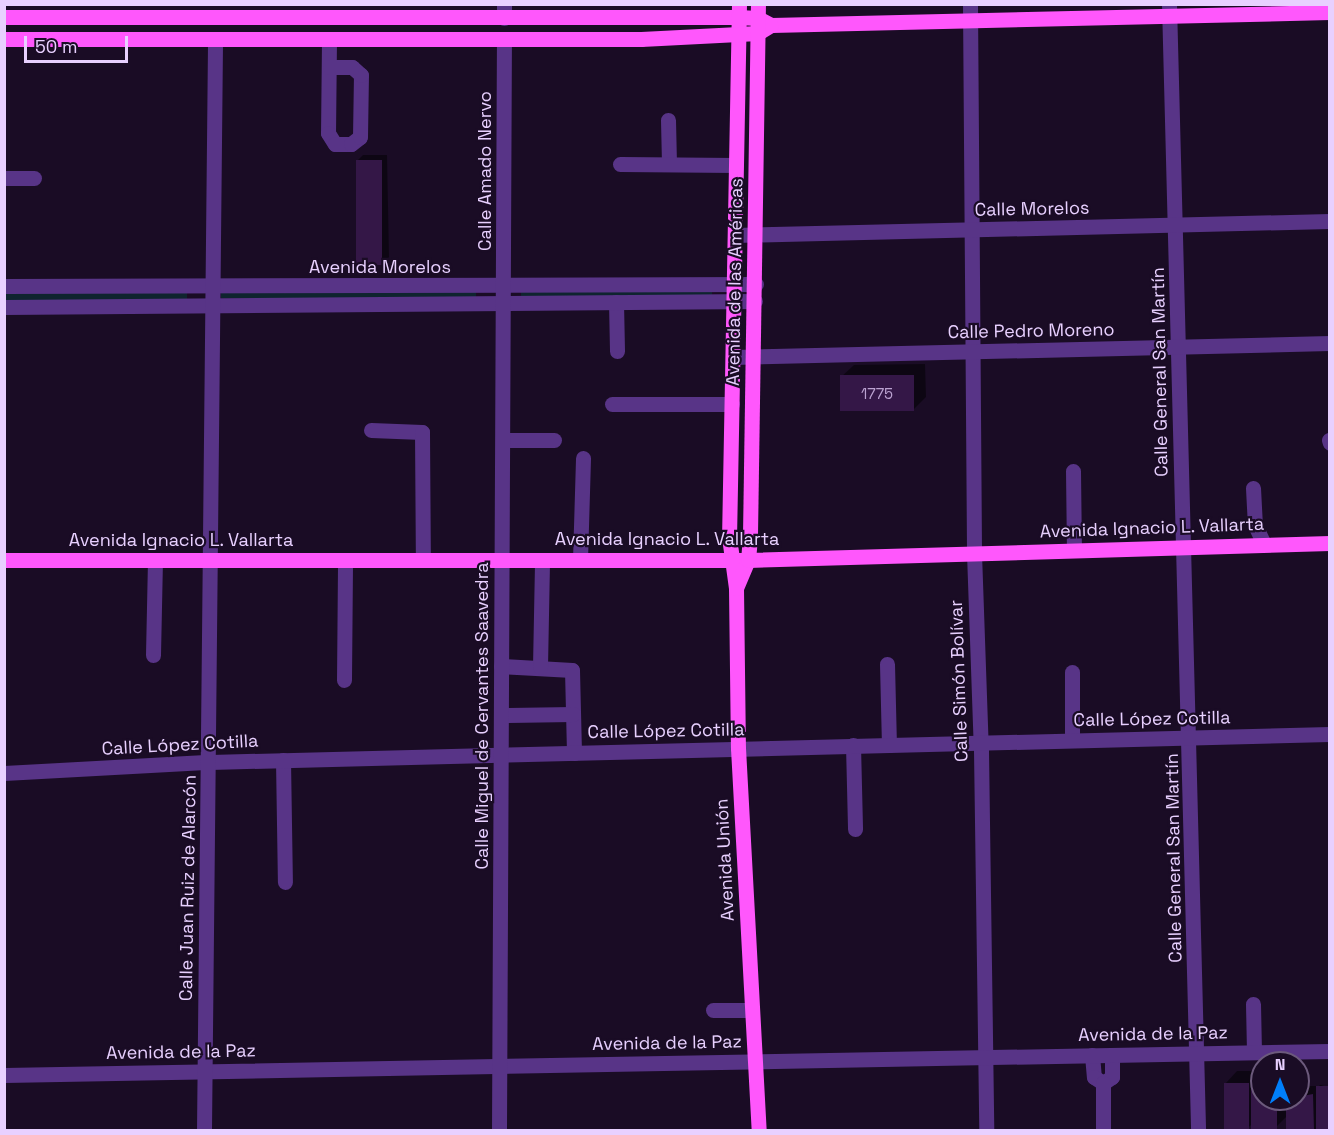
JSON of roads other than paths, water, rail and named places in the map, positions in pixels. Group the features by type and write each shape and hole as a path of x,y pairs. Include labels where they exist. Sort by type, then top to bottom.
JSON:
{"main road":[{"path":"4,17 215,11 739,11 761,20 970,21 1170,10 1321,10"},
{"name":"Avenida de las Américas","path":"729,560 739,11"},
{"path":"4,39 504,40 738,34 761,20"},
{"name":"Avenida de las Américas","path":"748,560 761,20"},
{"name":"Avenida Ignacio L. Vallarta","path":"4,560 748,560 1329,543"},
{"name":"Avenida Unión","path":"729,560 736,588 738,748 759,1131"},
{"name":"Avenida Unión","path":"736,588 748,560"}],"street":[{"name":"Calle Simón Bolívar","path":"970,4 974,229 974,553 981,742 986,1131"},
{"name":"Calle General San Martín","path":"1170,10 1190,737 1198,1131"},
{"name":"Calle Juan Ruiz de Alarcón","path":"204,1131 210,762 215,39"},
{"path":"329,40 328,133 335,144 351,144 360,137 361,75 352,68 330,67"},
{"name":"Calle Amado Nervo","path":"504,40 504,302"},
{"path":"668,120 669,164"},
{"path":"620,164 736,165"},
{"path":"4,178 34,178"},
{"name":"Calle Morelos","path":"735,235 1329,221"},
{"name":"Avenida Morelos","path":"4,286 756,284"},
{"name":"Avenida Morelos","path":"4,307 755,301"},
{"name":"Calle Miguel de Cervantes Saavedra","path":"499,1131 504,302"},
{"path":"616,302 617,351"},
{"name":"Calle Pedro Moreno","path":"733,357 1329,344"},
{"path":"612,404 732,404"},
{"path":"371,430 422,432 423,560"},
{"path":"503,440 554,440"},
{"path":"580,560 583,458"},
{"path":"1073,471 1074,550"},
{"path":"1252,488 1253,517 1264,544"},
{"path":"153,655 155,560"},
{"path":"344,680 345,560"},
{"path":"540,667 542,560"},
{"path":"887,664 889,745"},
{"path":"501,666 572,670 574,753"},
{"path":"1072,672 1072,740"},
{"path":"501,715 573,714"},
{"name":"Calle López Cotilla","path":"4,773 210,762 1329,734"},
{"path":"853,746 855,829"},
{"path":"283,760 285,882"},
{"path":"1253,1004 1254,1051"},
{"path":"713,1010 752,1010"},
{"name":"Avenida de la Paz","path":"1310,1051 1329,1051"},
{"name":"Avenida de la Paz","path":"4,1075 1250,1052"},
{"path":"1092,1055 1094,1077 1102,1083"},
{"path":"1102,1083 1112,1077 1112,1055"},
{"path":"1102,1083 1102,1131"}]}
